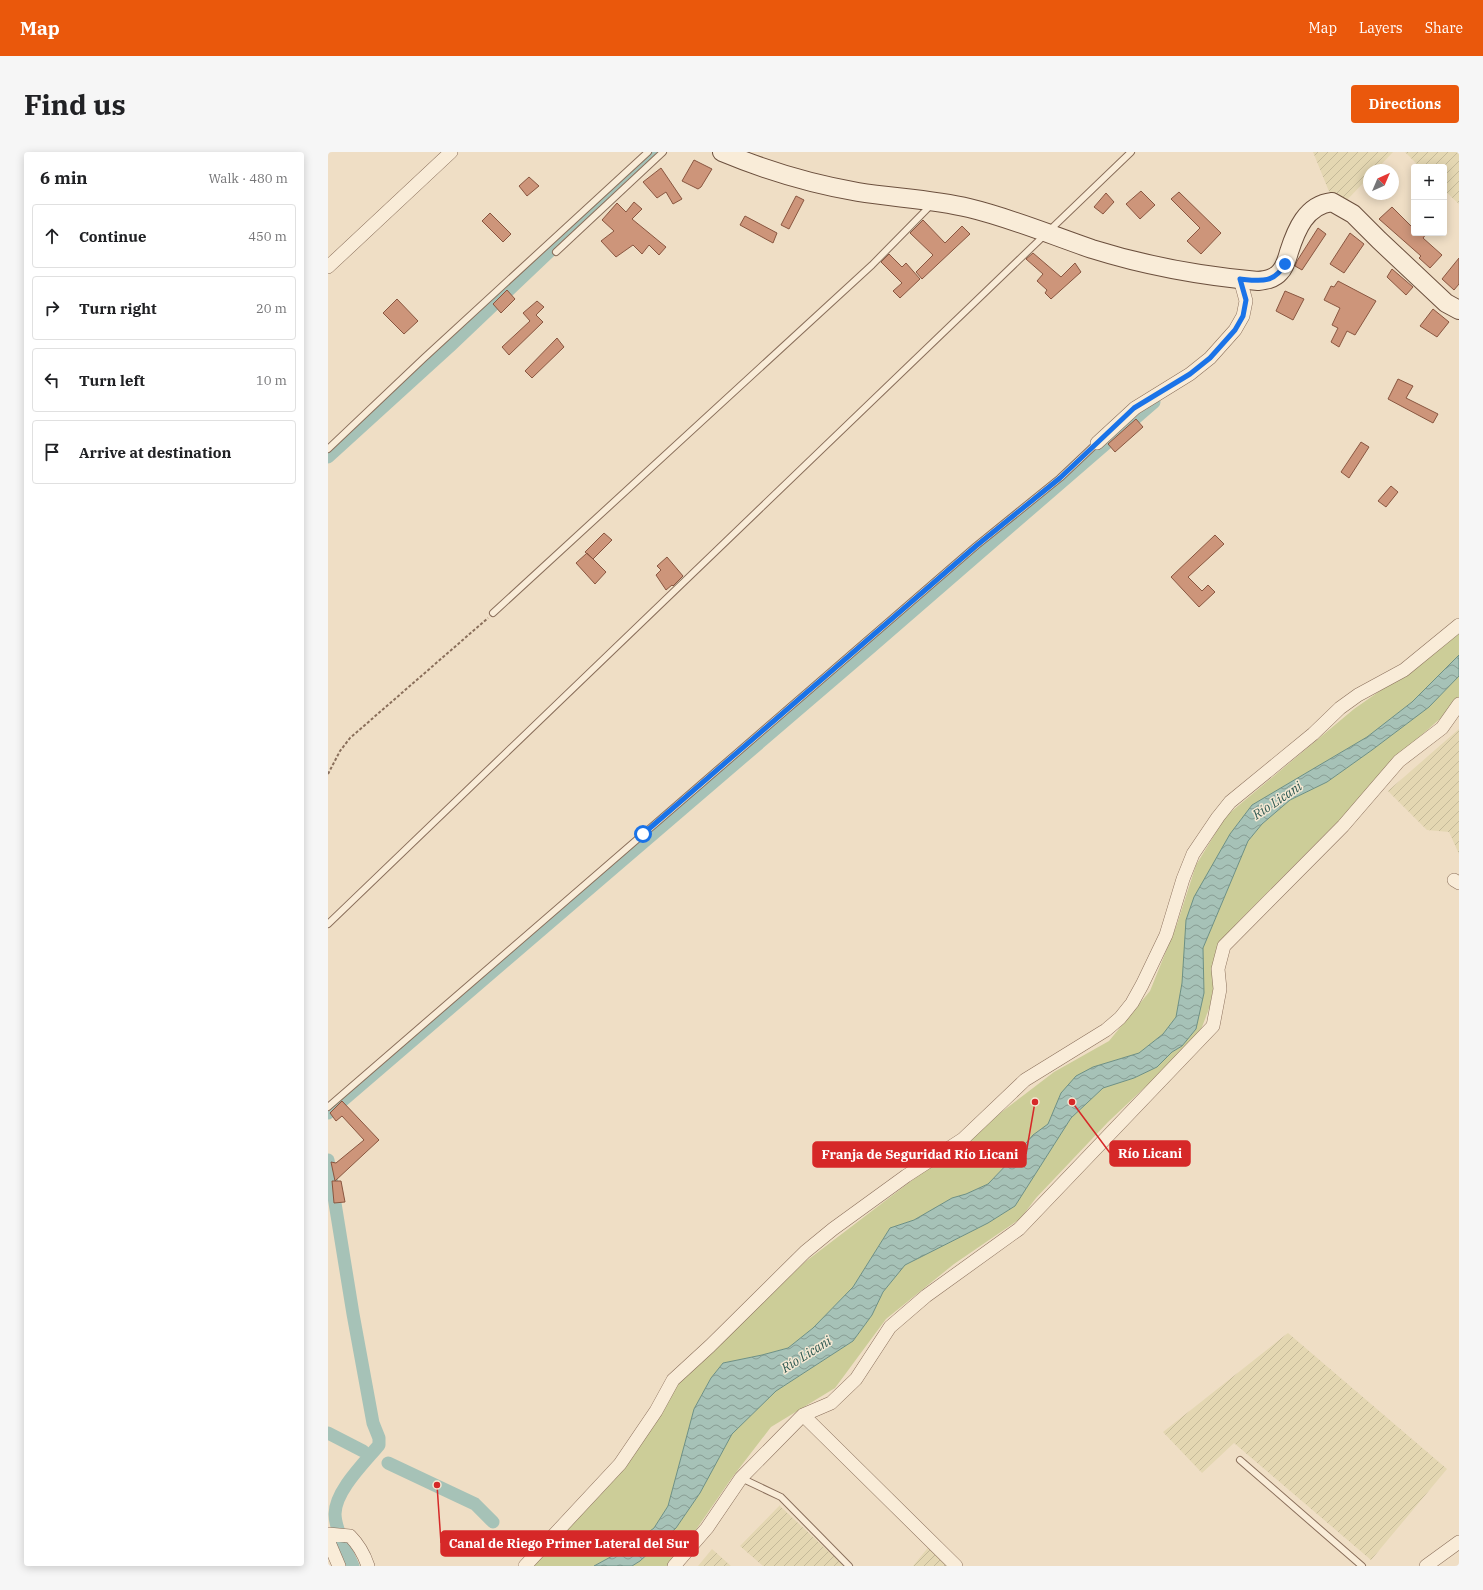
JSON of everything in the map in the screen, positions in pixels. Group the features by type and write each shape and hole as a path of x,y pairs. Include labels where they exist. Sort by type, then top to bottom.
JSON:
{"main road":[{"path":"722,152 761,167 829,186 859,192 935,200 969,208 1006,218 1092,249 1135,261 1258,281 1272,279 1280,272 1285,264 1293,238 1306,215 1317,206 1332,202 1353,214 1446,303 1459,310"}],"street":[{"path":"328,267 451,152"},
{"path":"1097,443 1134,408 1190,374 1210,358 1235,330 1243,316 1246,300 1240,279"},
{"path":"525,1566 620,1464 656,1411 673,1380 710,1346 805,1252 833,1229 906,1176 963,1139 1025,1080 1106,1030 1120,1018 1132,1003 1142,985 1166,935 1183,879 1193,854 1230,802 1313,734 1340,708 1358,695 1404,670 1459,625"},
{"path":"674,1566 707,1528 741,1478 803,1414 831,1403 856,1379 890,1328 926,1296 1019,1229 1214,1026 1220,989 1218,969 1224,946 1343,826 1399,762 1442,728 1459,704"},
{"path":"803,1414 956,1566"},
{"path":"328,1534 350,1536 357,1543 368,1566"},
{"path":"328,1540 339,1566"},
{"path":"1426,1566 1459,1542"}],"lane":[{"path":"328,449 648,152"},
{"path":"556,252 663,152"},
{"path":"328,924 1131,152"},
{"path":"493,613 872,265 935,200"},
{"path":"328,1107 976,546 1060,478 1097,443"},
{"path":"1240,1460 1362,1566"},
{"path":"741,1478 781,1497 849,1566"}],"path":[{"path":"328,774 340,751 350,738 493,613"}],"shaded area":[{"path":"1313,152 1393,152 1382,164 1363,164 1363,183 1346,201 1330,194"},
{"path":"1405,152 1459,152 1459,204 1447,193 1447,164 1417,164"},
{"path":"1459,729 1459,854 1449,832 1427,830 1388,791"},
{"path":"1288,1333 1447,1469 1371,1560 1234,1443 1202,1473 1163,1432"},
{"path":"780,1505 844,1566 763,1566 740,1546"},
{"path":"931,1544 951,1566 913,1566"},
{"path":"712,1549 731,1566 698,1566"}],"green space":[{"path":"1459,631 1459,655 1412,702 1367,737 1252,805 1230,834 1214,863 1182,983 1176,1017 1163,1034 1139,1053 1093,1067 1061,1093 1048,1124 1033,1135 988,1184 966,1194 952,1198 914,1220 890,1228 853,1287 813,1328 788,1348 723,1363 711,1378 694,1409 668,1506 654,1528 627,1548 594,1566 533,1566 669,1393 707,1352 805,1262 1054,1072 1109,1041 1150,991 1177,924 1196,865 1226,816 1354,709 1444,646"},
{"path":"1459,676 1459,702 1408,747 1374,785 1236,924 1219,958 1210,1006 1195,1040 1108,1122 1036,1198 1020,1219 954,1264 886,1319 835,1388 771,1427 731,1479 671,1566 632,1566 640,1561 676,1528 700,1493 732,1434 776,1391 853,1341 872,1315 883,1292 905,1265 988,1223 1015,1206 1071,1118 1103,1088 1134,1078 1157,1067 1172,1052 1182,1046 1196,1029 1204,993 1203,948 1248,841 1262,824 1290,800 1327,782 1372,750 1429,707"}],"water":[{"name":"Río Licani","path":"1459,655 1459,676 1429,707 1327,782 1290,800 1262,824 1248,841 1203,948 1204,993 1196,1029 1182,1046 1172,1052 1157,1067 1134,1078 1103,1088 1071,1118 1015,1206 988,1223 905,1265 883,1292 872,1315 853,1341 776,1391 732,1434 700,1493 676,1528 640,1561 632,1566 594,1566 627,1548 654,1528 668,1506 694,1409 711,1378 723,1363 788,1348 813,1328 853,1287 890,1228 914,1220 952,1198 966,1194 988,1184 1033,1135 1048,1124 1061,1093 1076,1076 1093,1067 1139,1053 1163,1034 1176,1017 1182,983 1186,920 1194,897 1230,834 1252,805 1367,737 1412,702"}],"building":[{"path":"694,160 712,169 701,187 698,189 682,181"},
{"path":"661,168 682,199 673,204 666,192 657,198 643,182"},
{"path":"529,177 539,186 527,196 519,186"},
{"path":"1141,191 1155,205 1140,219 1126,204"},
{"path":"1179,192 1221,233 1201,254 1187,241 1200,228 1171,199"},
{"path":"1106,193 1114,202 1103,214 1094,207"},
{"path":"796,196 804,200 789,229 781,225"},
{"path":"634,202 642,209 632,219 666,247 659,255 649,245 642,254 633,245 616,257 601,241 614,231 602,220 617,203 626,212"},
{"path":"1392,207 1411,226 1411,236 1425,236 1423,238 1442,255 1430,268 1419,258 1421,256 1379,219"},
{"path":"490,213 511,234 503,242 482,221"},
{"path":"745,216 777,233 773,243 740,225"},
{"path":"923,220 945,243 962,226 970,234 922,279 916,272 933,255 910,233"},
{"path":"1318,228 1326,234 1302,270 1295,266"},
{"path":"1350,233 1364,244 1344,273 1330,264"},
{"path":"1033,253 1061,277 1075,263 1081,272 1051,299 1045,293 1047,290 1037,281 1043,274 1026,259"},
{"path":"889,254 902,267 906,263 920,279 900,298 893,291 902,283 881,262"},
{"path":"1459,258 1459,284 1454,290 1442,279"},
{"path":"1392,269 1413,287 1406,295 1387,277"},
{"path":"1338,281 1376,301 1355,335 1347,331 1339,347 1331,342 1338,328 1332,325 1340,308 1324,300 1331,286 1334,287"},
{"path":"507,290 515,299 501,313 493,304"},
{"path":"1285,291 1304,299 1293,320 1276,311"},
{"path":"397,299 418,321 404,334 383,313"},
{"path":"537,301 544,307 536,315 543,322 509,355 502,347 530,321 523,313"},
{"path":"1433,309 1449,322 1437,337 1420,326"},
{"path":"557,338 564,347 532,378 525,371"},
{"path":"1398,379 1413,386 1406,398 1438,414 1433,423 1388,399"},
{"path":"1136,419 1143,427 1115,452 1108,444"},
{"path":"1361,442 1369,447 1349,478 1341,472"},
{"path":"1391,486 1398,492 1386,507 1378,501"},
{"path":"604,533 612,540 593,559 585,552"},
{"path":"1215,535 1224,544 1188,577 1202,591 1208,585 1215,592 1199,607 1171,577"},
{"path":"587,553 606,572 595,584 576,563"},
{"path":"667,557 683,576 673,586 672,585 666,590 656,575 661,570 657,566"},
{"path":"342,1101 379,1140 335,1181 331,1162 336,1163 364,1140 342,1116 336,1121 330,1113"},
{"path":"332,1181 341,1181 345,1202 334,1203"}],"waterway":[{"path":"328,457 449,347 654,152"},
{"path":"328,1113 1154,402"},
{"path":"328,1160 353,1314 373,1423 379,1438 379,1445 352,1477 336,1505 335,1514 337,1526 353,1566"},
{"path":"328,1433 363,1451"},
{"path":"388,1463 475,1504 493,1522"}],"place":[{"name":"Franja de Seguridad Río Licani","path":"1035,1102"},
{"name":"Río Licani","path":"1072,1102"},
{"name":"Canal de Riego Primer Lateral del Sur","path":"437,1485"}],"route":[{"path":"643,834 873,637 976,546 1060,478 1134,408 1190,374 1210,358 1235,330 1243,316 1246,300 1240,279 1258,281 1272,279 1280,272 1285,264"}]}
